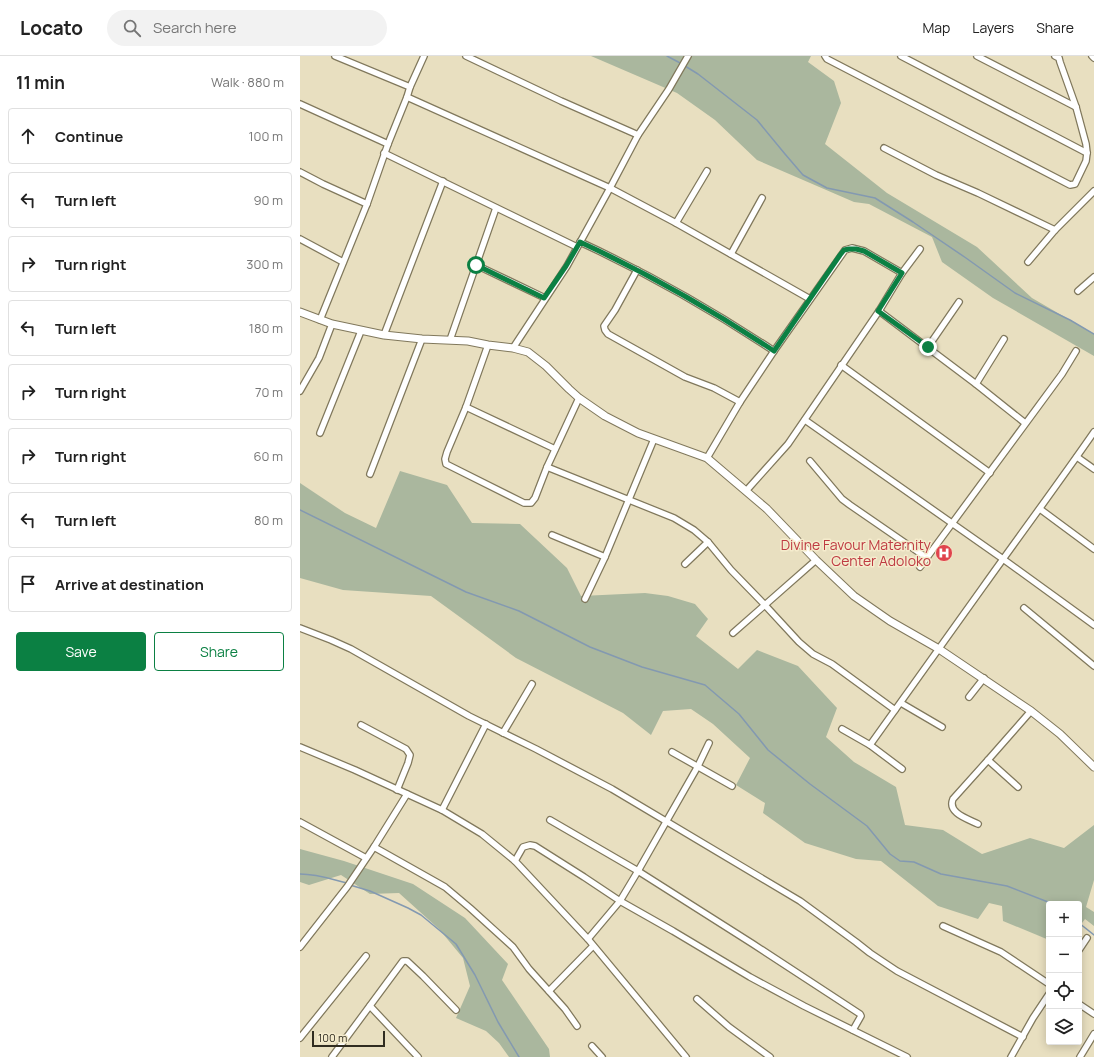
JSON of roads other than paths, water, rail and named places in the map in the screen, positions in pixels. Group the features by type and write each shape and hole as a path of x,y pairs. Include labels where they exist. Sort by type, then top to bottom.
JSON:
{"street":[{"path":"335,56 410,87"},
{"path":"320,320 367,204 384,153 410,87 424,56"},
{"path":"466,56 561,101 638,135"},
{"path":"513,348 566,266 638,135 669,90 688,56"},
{"path":"825,56 827,59 1070,185 1075,184 1086,161 1086,144 1076,107 1059,58 1055,56"},
{"path":"902,56 1087,153"},
{"path":"977,56 1076,107"},
{"path":"407,97 610,188 810,299"},
{"path":"300,104 388,144"},
{"path":"884,148 936,175 978,193 1055,230"},
{"path":"384,153 496,208 637,270 729,322 774,351"},
{"path":"676,224 707,171"},
{"path":"300,172 367,204"},
{"path":"384,335 443,181"},
{"path":"1028,262 1055,230 1094,191"},
{"path":"731,254 762,198"},
{"path":"450,340 496,208"},
{"path":"300,239 343,262"},
{"path":"707,458 740,402 844,250 856,249 864,251 902,273"},
{"path":"746,491 788,444 902,273 920,249"},
{"path":"476,265 544,298"},
{"path":"637,270 615,310 604,326 608,334 685,377 714,388 740,402"},
{"path":"1078,291 1094,277"},
{"path":"928,347 959,302"},
{"path":"878,311 928,347 1025,423"},
{"path":"300,312 332,324 361,331 422,339 468,342 513,348 528,352 546,366 579,398 605,416 638,433 707,458 767,509 816,560 854,596 890,621 939,648 1031,711 1060,734 1094,767"},
{"path":"300,391 319,358 332,324"},
{"path":"320,433 361,331"},
{"path":"370,474 422,339"},
{"path":"976,384 1004,340"},
{"path":"488,345 466,407 447,452 445,458 446,464 524,503 531,503 535,498 555,448 579,398"},
{"path":"920,567 1062,374 1076,351"},
{"path":"841,365 990,473"},
{"path":"466,407 555,448"},
{"path":"805,420 1094,625"},
{"path":"870,745 1094,432"},
{"path":"586,599 630,500 654,439"},
{"path":"1077,456 1094,469"},
{"path":"810,462 850,505 927,558"},
{"path":"547,467 674,518 694,530 708,542 799,642 813,654 832,664 895,710"},
{"path":"1040,509 1094,549"},
{"path":"552,535 605,557"},
{"path":"685,564 708,542"},
{"path":"733,633 764,604 816,560"},
{"path":"1024,608 1094,666"},
{"path":"300,628 351,649 486,724 599,782 800,901 870,953 897,971 1023,1037"},
{"path":"969,697 984,678"},
{"path":"503,733 532,684"},
{"path":"901,703 942,727"},
{"path":"978,824 956,812 951,803 1031,711"},
{"path":"442,810 486,724"},
{"path":"361,725 406,749 410,755 397,790"},
{"path":"842,729 870,745 902,769"},
{"path":"588,939 620,901 698,766 708,743"},
{"path":"300,747 355,770 442,810 482,834 515,861 588,939 686,1057"},
{"path":"672,752 732,786"},
{"path":"988,760 1018,787"},
{"path":"300,947 347,887 407,794"},
{"path":"550,820 638,871 860,1014 861,1016 853,1030"},
{"path":"300,822 366,858"},
{"path":"515,861 523,847 530,845 535,846 620,901 756,980 804,1006 908,1057"},
{"path":"374,847 436,882 457,896 507,941 533,974 565,1009 577,1026"},
{"path":"943,926 1001,952 1046,982"},
{"path":"1082,946 1088,938"},
{"path":"549,991 593,946"},
{"path":"300,1038 366,956"},
{"path":"332,1057 403,961 407,961 456,1010"},
{"path":"1011,1057 1046,998"},
{"path":"697,999 729,1027 770,1057"},
{"path":"370,1006 418,1057"},
{"path":"1082,1006 1094,1014"},
{"path":"1080,1057 1094,1034"},
{"path":"592,1046 602,1057"}],"waterway":[{"path":"667,56 682,64"},
{"path":"685,66 698,74 757,120 803,175 827,188 875,198 913,222 1015,293 1070,320 1094,334"},
{"path":"300,510 466,592 519,611 590,647 642,667 705,685 739,714 768,750 810,784 867,826 890,854 900,861 914,862 941,874 1007,886 1046,901"},
{"path":"300,874 318,876 347,883"},
{"path":"350,885 370,891 421,915 456,944 475,975 498,1022 519,1057"},
{"path":"1082,925 1094,935"}],"place":[{"name":"Divine Favour Maternity Center Adoloko","path":"944,553"}]}
